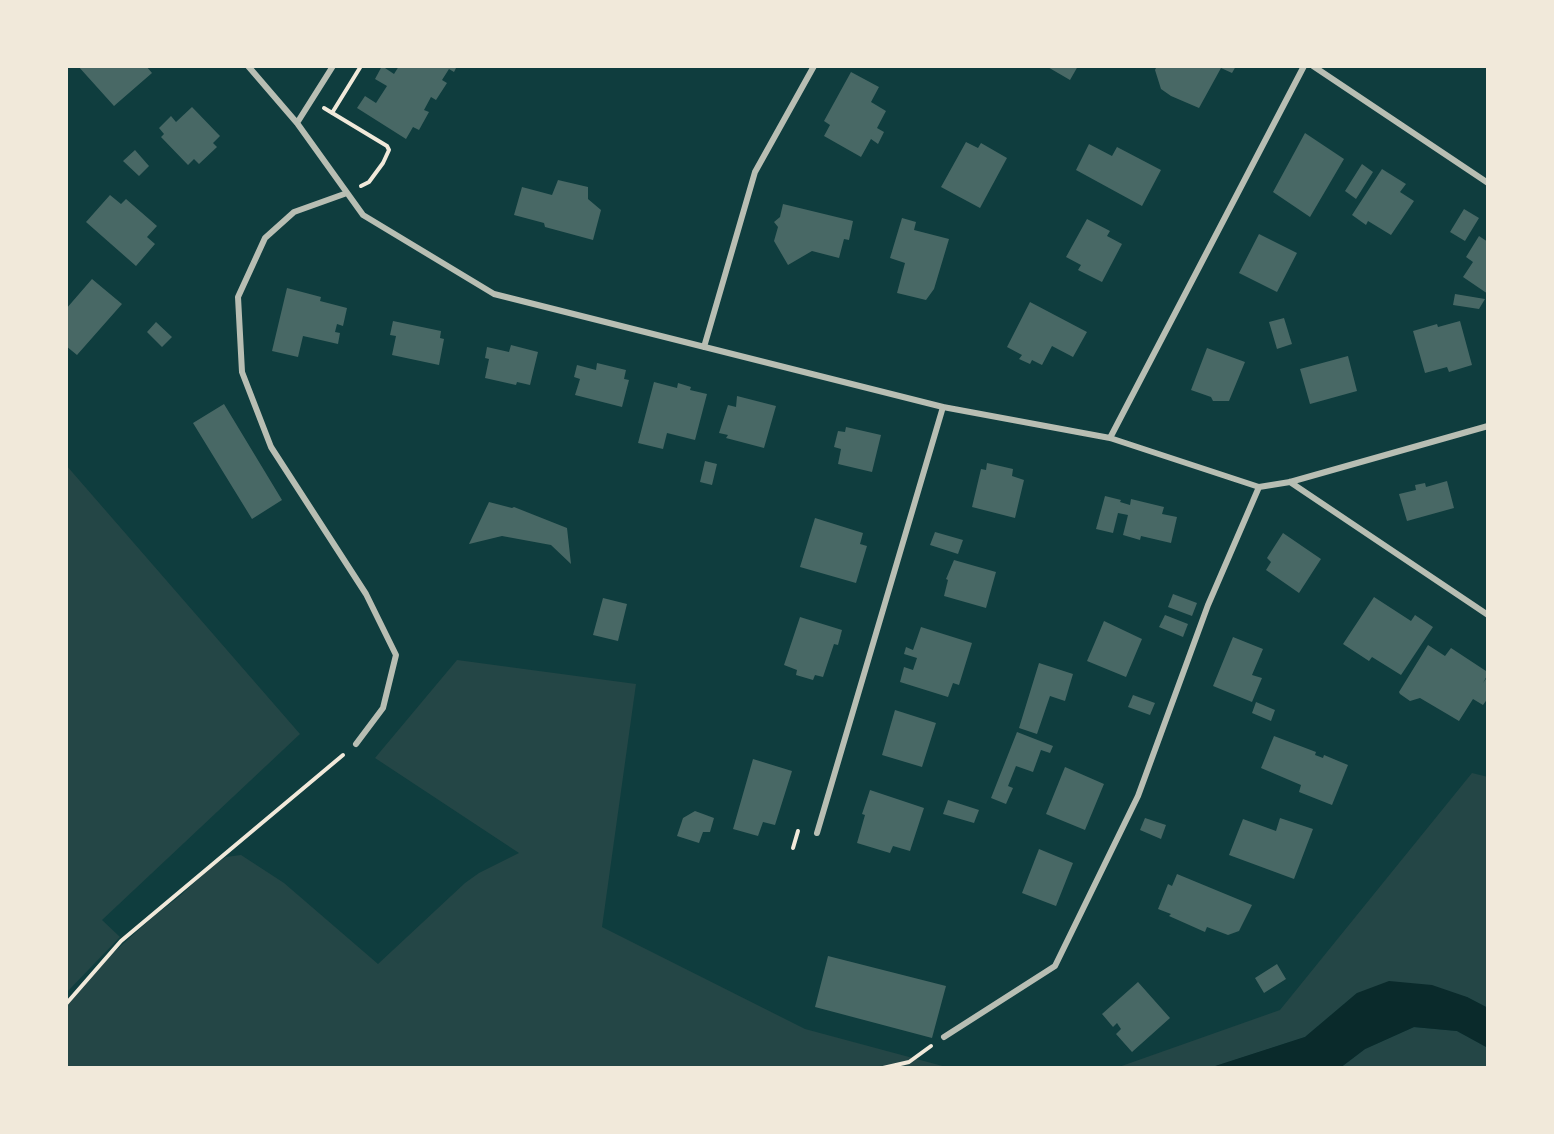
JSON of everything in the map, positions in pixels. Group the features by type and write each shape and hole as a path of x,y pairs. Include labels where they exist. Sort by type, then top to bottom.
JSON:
{"street":[{"path":"248,66 297,123 363,215 494,294 943,407 1110,438 1259,487 1290,482 1488,426"},
{"path":"297,123 333,66"},
{"path":"704,347 755,172 814,66"},
{"path":"1110,438 1304,66"},
{"path":"1313,66 1488,183"},
{"path":"347,193 294,212 265,238 238,297 242,372 271,447 366,594 396,655 383,708 356,744"},
{"path":"817,833 943,407"},
{"path":"1290,482 1488,615"},
{"path":"944,1037 1054,966 1138,796 1208,605 1259,487"}],"path":[{"path":"332,113 361,66"},
{"path":"312,101 387,146 389,150 383,164 369,182 347,193"},
{"path":"66,1004 121,941 356,744"},
{"path":"883,1068 909,1062 944,1037"}],"shaded area":[{"path":"66,465 300,734 102,920 120,937 66,993"},
{"path":"457,660 636,684 602,927 805,1029 950,1068 66,1068 66,1004 113,953 211,867 226,857 241,855 284,883 378,964 465,883 479,873 519,853 375,758"},
{"path":"1472,773 1488,777 1488,1008 1467,997 1357,993 1305,1037 1210,1068 1116,1068 1280,1010"},
{"path":"1389,981 1432,985 1467,997 1488,1008 1488,1048 1457,1031 1414,1027 1365,1049 1340,1068 1209,1068 1305,1037 1357,993"},
{"path":"1414,1027 1457,1031 1488,1048 1488,1068 1340,1068 1365,1049"}],"building":[{"path":"78,66 146,66 152,73 114,106"},
{"path":"382,66 394,74 399,66 457,66 454,72 449,69 442,80 447,83 436,100 431,97 424,110 429,112 419,130 413,127 406,139 357,108 365,96 376,103 387,86 375,79"},
{"path":"1046,66 1078,66 1070,80"},
{"path":"1157,66 1236,66 1232,73 1221,68 1199,108 1161,89 1155,70"},
{"path":"851,72 879,87 871,102 886,111 877,128 884,132 878,144 871,139 861,157 824,136 830,125 824,121"},
{"path":"192,107 220,136 213,143 217,147 199,164 194,159 188,165 161,137 164,134 159,128 171,116 176,122"},
{"path":"1305,133 1344,159 1310,217 1273,192"},
{"path":"966,142 978,148 981,143 1007,158 980,208 941,187"},
{"path":"1089,144 1112,156 1117,147 1161,170 1142,206 1076,170"},
{"path":"135,150 149,166 139,176 123,161"},
{"path":"1362,164 1373,172 1356,199 1345,191"},
{"path":"1382,169 1406,184 1400,192 1414,201 1391,235 1368,221 1366,225 1352,215"},
{"path":"558,180 588,187 588,199 601,210 593,240 545,227 544,223 514,215 522,187 552,195"},
{"path":"110,195 121,204 126,199 157,226 147,237 155,244 136,266 86,222"},
{"path":"783,204 853,221 849,240 844,239 839,258 812,251 788,265 774,241 778,227 774,222 780,217"},
{"path":"1464,209 1479,218 1465,241 1450,232"},
{"path":"902,218 916,222 914,230 949,239 934,289 926,300 897,293 905,263 890,258"},
{"path":"1087,219 1110,231 1107,236 1122,244 1102,282 1078,270 1081,265 1066,257"},
{"path":"1259,234 1297,253 1277,292 1239,273"},
{"path":"1479,236 1488,242 1488,294 1463,277 1473,262 1466,257"},
{"path":"92,279 122,304 77,355 66,346 66,309"},
{"path":"287,288 321,297 320,301 347,308 343,326 337,324 335,332 340,333 338,344 303,336 298,357 272,351"},
{"path":"1455,294 1485,299 1479,309 1453,305"},
{"path":"1030,302 1087,332 1073,357 1052,346 1042,365 1032,360 1030,364 1019,359 1022,355 1007,347"},
{"path":"1284,318 1292,344 1277,349 1269,322"},
{"path":"393,321 441,331 440,338 444,339 439,365 392,355 396,336 390,335"},
{"path":"1460,321 1472,365 1449,372 1447,367 1425,373 1413,331 1437,324 1438,327"},
{"path":"156,322 172,337 162,347 147,332"},
{"path":"511,345 538,352 530,385 517,382 516,385 485,378 489,359 485,358 487,347 509,352"},
{"path":"1207,348 1245,362 1229,401 1213,401 1211,397 1191,390"},
{"path":"1348,356 1357,391 1310,404 1300,369"},
{"path":"597,363 626,370 624,379 629,380 622,407 575,395 580,379 574,377 577,365 596,370"},
{"path":"654,382 677,388 678,383 691,387 690,390 707,394 695,440 667,433 663,449 638,443"},
{"path":"737,396 776,406 764,448 726,438 728,435 719,433 728,405 736,407"},
{"path":"224,404 282,500 252,519 193,423"},
{"path":"846,427 881,435 872,472 838,464 841,449 834,447 838,431 845,432"},
{"path":"705,461 717,464 712,485 700,482"},
{"path":"987,463 1013,469 1012,476 1024,480 1015,518 972,507 981,469 986,470"},
{"path":"1447,481 1454,508 1407,521 1399,494 1416,490 1415,485 1425,483 1426,487"},
{"path":"1105,496 1130,505 1131,499 1164,507 1162,514 1177,517 1171,543 1141,536 1140,540 1123,535 1128,515 1118,513 1113,533 1096,529"},
{"path":"489,502 514,507 567,528 571,564 551,545 502,536 469,544"},
{"path":"815,518 863,533 860,544 867,546 856,583 800,567"},
{"path":"935,532 963,540 958,554 930,545"},
{"path":"1283,533 1321,559 1299,593 1266,570 1271,562 1267,558"},
{"path":"954,560 996,572 986,608 944,596 948,580 946,579"},
{"path":"1173,594 1197,603 1192,616 1168,607"},
{"path":"1374,597 1411,621 1415,615 1433,627 1401,675 1372,657 1369,661 1343,644"},
{"path":"603,598 627,604 618,641 593,635"},
{"path":"1165,615 1188,624 1183,637 1159,627"},
{"path":"800,617 842,630 838,645 834,644 823,677 815,675 813,680 796,675 797,670 784,665"},
{"path":"1104,621 1142,639 1126,677 1087,661"},
{"path":"921,627 972,643 959,685 953,683 948,697 900,682 904,667 913,670 917,658 904,654 906,647 913,650"},
{"path":"1233,637 1263,649 1252,675 1262,678 1252,702 1213,686"},
{"path":"1428,645 1445,656 1451,648 1486,671 1488,668 1488,674 1483,683 1488,676 1488,698 1483,705 1473,699 1459,721 1420,698 1410,701 1399,692"},
{"path":"1039,663 1073,674 1065,701 1050,696 1037,734 1019,728"},
{"path":"1133,695 1155,703 1150,715 1128,707"},
{"path":"1256,702 1275,710 1271,721 1252,713"},
{"path":"895,710 936,723 922,767 882,755"},
{"path":"1017,732 1053,746 1050,753 1041,750 1033,772 1016,766 1008,786 1013,788 1006,804 991,798"},
{"path":"1274,736 1316,752 1315,755 1323,758 1324,755 1348,765 1332,805 1299,792 1301,785 1261,768"},
{"path":"753,759 792,771 775,825 763,822 758,836 733,829"},
{"path":"1065,767 1104,784 1085,830 1046,814"},
{"path":"870,790 924,808 910,851 893,846 890,853 857,843 865,815 862,814"},
{"path":"948,800 979,810 974,823 943,814"},
{"path":"695,811 714,818 710,832 703,832 699,843 677,836 683,818"},
{"path":"1145,818 1166,825 1161,839 1140,830"},
{"path":"1280,818 1313,829 1294,879 1229,855 1243,819 1276,831"},
{"path":"1039,849 1073,863 1056,906 1022,893"},
{"path":"1177,874 1252,905 1239,931 1228,935 1207,927 1205,932 1158,909 1168,884 1172,886"},
{"path":"828,956 946,986 932,1038 815,1007"},
{"path":"1277,964 1286,979 1264,993 1255,978"},
{"path":"1138,982 1170,1018 1132,1052 1116,1034 1121,1029 1117,1023 1113,1027 1102,1014"}]}
